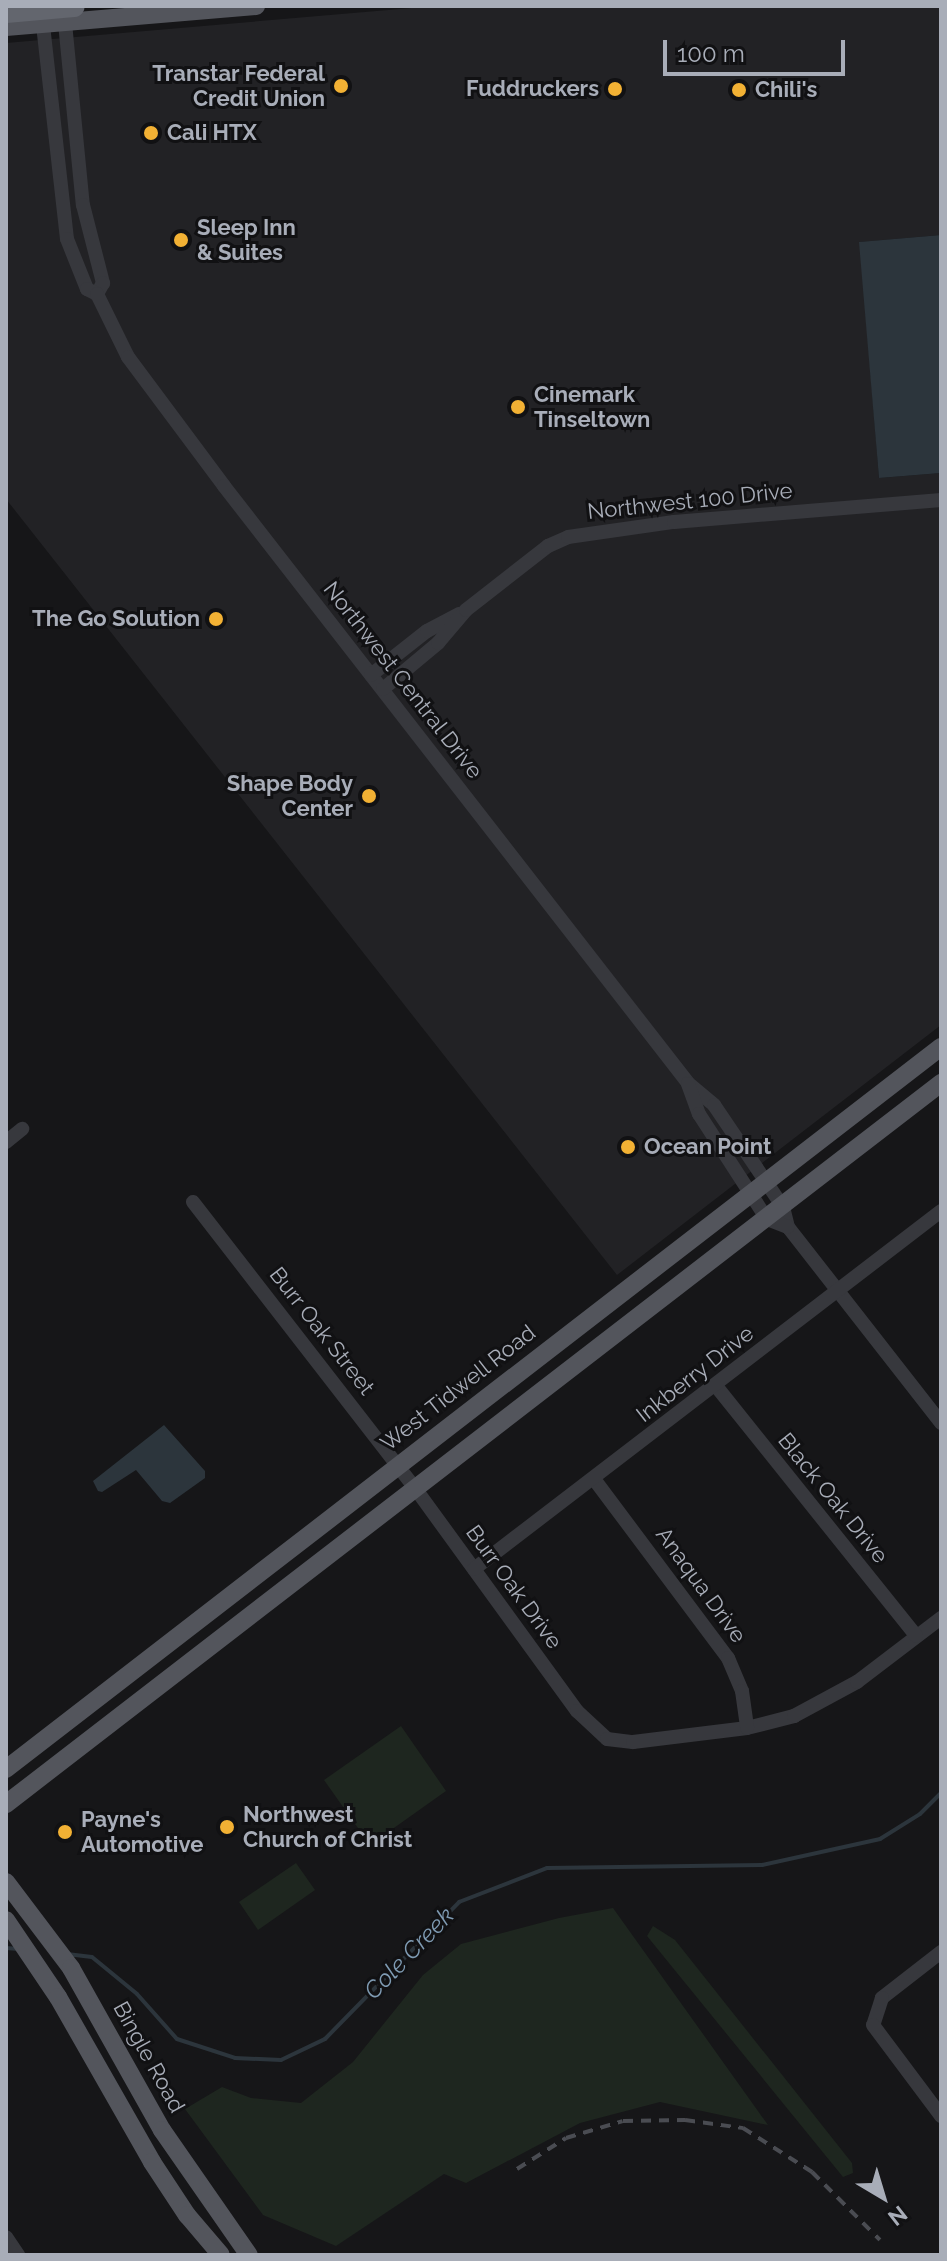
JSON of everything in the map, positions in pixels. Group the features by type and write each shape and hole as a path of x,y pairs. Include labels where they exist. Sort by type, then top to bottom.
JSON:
{"highway":[{"path":"6,12 69,14"}],"main road":[{"path":"6,27 43,25 69,14 256,6"},
{"name":"West Tidwell Road","path":"6,1769 941,1047"},
{"path":"6,1804 941,1083"},
{"path":"234,1592 252,1614"},
{"path":"116,1684 134,1705"},
{"name":"Bingle Road","path":"6,1882 84,1989 175,2150 249,2255"},
{"path":"6,1920 58,1997 152,2162 187,2215 221,2255"},
{"path":"97,2062 118,2050"}],"street":[{"name":"Northwest Central Drive","path":"69,14 79,175 103,283 97,294"},
{"name":"Northwest Central Drive","path":"43,25 67,239 87,289 97,294 128,357 688,1083 714,1105 783,1207 788,1227"},
{"path":"58,175 79,175"},
{"name":"Northwest 100 Drive","path":"371,675 427,631 466,610 548,546 577,534 674,522 941,500"},
{"name":"Northwest 100 Drive","path":"383,689 438,643 466,610"},
{"name":"Northwest Central Drive","path":"688,1083 699,1114 767,1219"},
{"path":"6,1142 22,1129"},
{"name":"Burr Oak Street","path":"193,1202 415,1488"},
{"name":"Inkberry Drive","path":"474,1569 941,1211"},
{"path":"767,1219 788,1227 941,1423"},
{"name":"Black Oak Drive","path":"716,1386 916,1636"},
{"name":"Anaqua Drive","path":"594,1479 728,1658 742,1691 747,1728"},
{"name":"Burr Oak Drive","path":"415,1488 577,1711 607,1739 633,1742 747,1728 794,1716 857,1682 941,1618"},
{"path":"941,1952 882,1998 874,2013 873,2025 878,2036 941,2116"},
{"path":"6,2237 18,2255"}],"shaded area":[{"path":"435,6 941,6 941,235 860,242 879,478 941,473 941,1025 617,1275 6,499 6,43"},
{"path":"941,235 941,473 879,478 859,242"},
{"path":"164,1425 205,1471 205,1478 170,1503 162,1501 136,1470 102,1492 98,1491 93,1481"},
{"path":"401,1726 446,1791 370,1845 324,1780"},
{"path":"296,1863 315,1890 258,1930 239,1902"},
{"path":"613,1908 768,2125 660,2102 580,2123 466,2183 444,2174 336,2246 263,2215 185,2109 222,2087 251,2098 301,2103 353,2062 423,1975 461,1944 559,1918"},
{"path":"653,1926 675,1940 852,2163 853,2173 843,2177 647,1936"}],"waterway":[{"name":"Cole Creek","path":"67,1954 92,1957 137,1994 177,2039 235,2058 281,2060 325,2039 459,1902 547,1868 762,1865 880,1839 920,1814 941,1793"},
{"name":"Cole Creek","path":"6,1948 19,1949"}],"railway":[{"path":"517,2169 566,2138 623,2121 685,2120 743,2128 812,2172 880,2240"}],"place":[{"name":"Transtar Federal Credit Union","path":"341,86"},
{"name":"Fuddruckers","path":"615,89"},
{"name":"Chili's","path":"739,90"},
{"name":"Cali HTX","path":"151,133"},
{"name":"Sleep Inn & Suites","path":"181,240"},
{"name":"Cinemark Tinseltown","path":"518,407"},
{"name":"The Go Solution","path":"216,619"},
{"name":"Shape Body Center","path":"369,796"},
{"name":"Ocean Point","path":"628,1147"},
{"name":"Northwest Church of Christ","path":"227,1827"},
{"name":"Payne's Automotive","path":"65,1832"}]}
